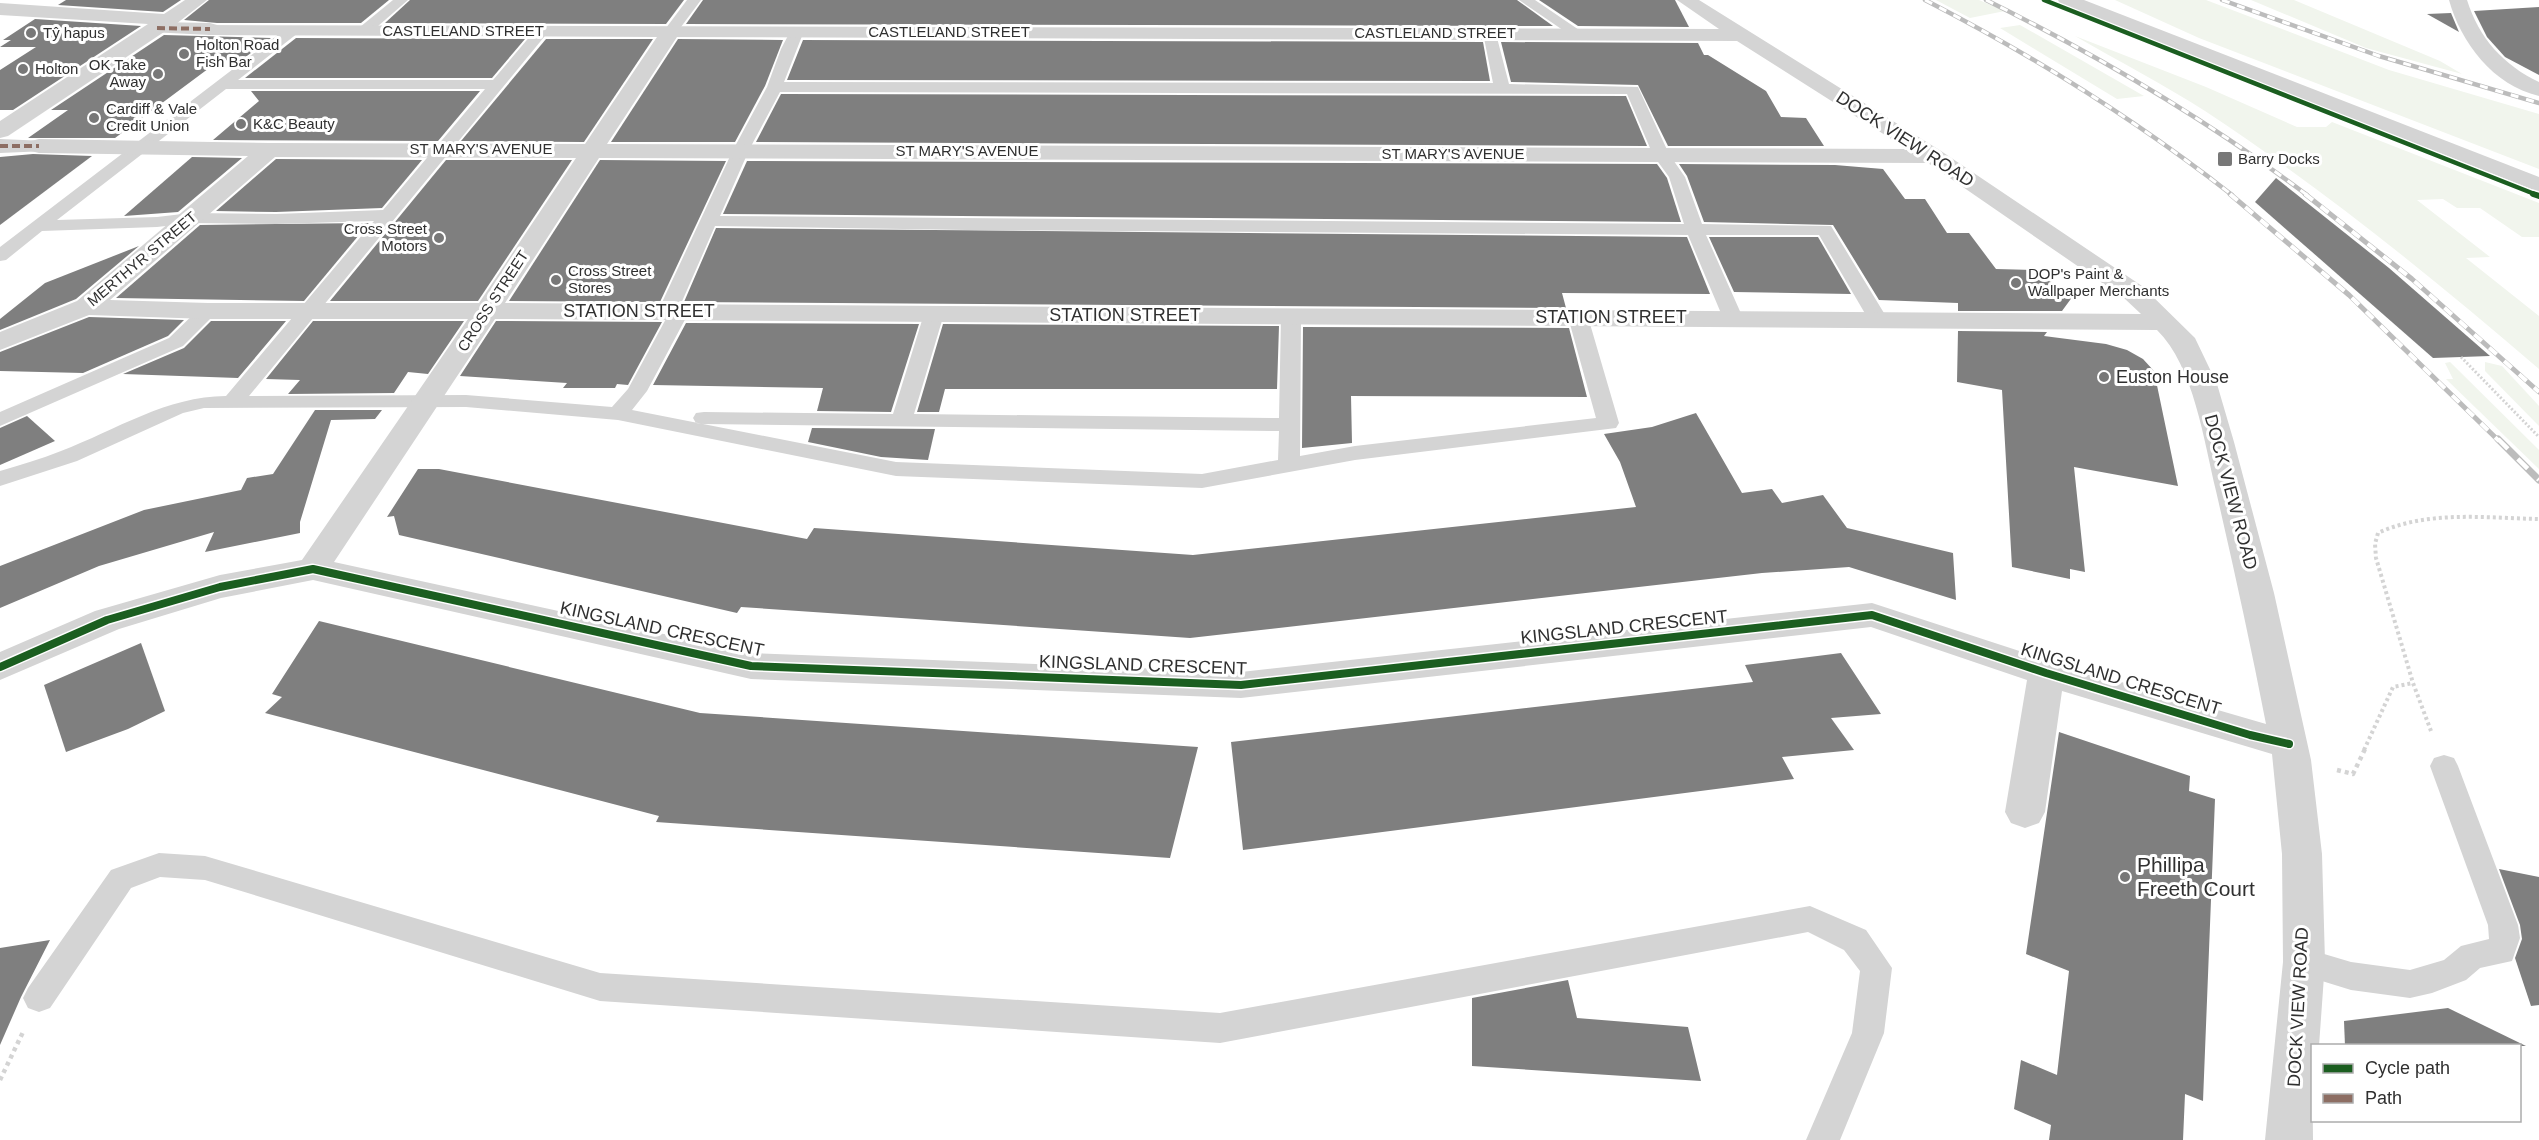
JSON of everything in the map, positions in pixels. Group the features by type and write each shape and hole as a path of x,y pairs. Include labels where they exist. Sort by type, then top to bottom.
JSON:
{"street":[{"path":"0,131 198,0"},
{"name":"DOCK VIEW ROAD","path":"1686,0 1933,156 2133,292 2181,338 2203,384 2258,593 2290,752 2302,854 2304,962 2289,1140"},
{"path":"2067,0 2539,185"},
{"path":"2458,0 2462,18 2481,49 2511,75 2539,90"},
{"name":"CASTLELAND STREET","path":"0,9 210,28 293,30 1742,35"},
{"name":"CROSS STREET","path":"314,569 670,32"},
{"name":"ST MARY'S AVENUE","path":"0,146 269,150 592,149 1933,156"},
{"name":"MERTHYR STREET","path":"0,342 86,307 269,150"},
{"name":"STATION STREET","path":"86,307 208,311 674,311 1877,318 2164,322"},
{"name":"KINGSLAND CRESCENT","path":"0,667 107,620 220,587 314,569 751,666 1241,686 1872,615 2046,673 2238,731 2290,752"},
{"path":"2025,812 2046,673"}],"lane":[{"path":"365,30 401,0"},
{"path":"670,32 694,0"},
{"path":"1526,0 1578,34"},
{"path":"0,256 293,30"},
{"path":"233,400 542,31"},
{"path":"618,414 637,391 674,311 741,150 775,87 797,31"},
{"path":"1490,33 1502,88"},
{"path":"222,84 497,85"},
{"path":"775,87 1633,90 1661,154 1677,177 1695,230 1732,318"},
{"path":"38,226 157,222 191,218 320,219 357,215 389,215"},
{"path":"710,220 979,225 1825,230 1877,318"},
{"path":"0,420 176,342 208,311"},
{"path":"901,420 934,314"},
{"path":"1289,465 1291,316"},
{"path":"618,414 896,469 1202,481 1355,453 1608,423 1578,317"},
{"path":"0,479 69,456 176,409 204,402 233,400 428,400 738,420 1289,425"},
{"path":"2304,962 2351,976 2410,984 2432,980 2455,970 2472,956 2501,951 2505,938 2503,925 2444,766"},
{"path":"39,998 121,879 159,865 205,868 600,987 1220,1028 1810,919 1855,940 1876,968 1868,1033 1823,1140"}],"path":[{"path":"2461,357 2539,437"},
{"path":"2444,766 2413,683 2376,558 2375,544 2378,533 2390,526 2447,519 2539,519"},
{"path":"2290,752 2353,774 2393,687 2413,683"},
{"path":"0,1080 39,998"}],"shaded area":[{"path":"1936,0 1979,0 2005,11 1970,18"},
{"path":"2115,0 2206,0 2389,70 2539,114 2539,169 2199,38"},
{"path":"2251,0 2294,0 2440,61 2462,74 2366,48"},
{"path":"2020,25 2144,96 2117,99 2000,28"},
{"path":"2075,36 2206,87 2297,127 2326,127 2332,122 2539,203 2539,237 2522,237 2480,208 2457,208 2443,199 2417,200 2490,257 2466,258 2539,316 2539,369 2417,268 2292,171 2189,101"},
{"path":"2450,362 2539,450 2539,469 2446,379 2453,379 2445,363"},
{"path":"2485,362 2502,366 2539,406 2539,426 2485,371"}],"building":[{"path":"66,0 181,0 163,12 58,5"},
{"path":"209,0 389,0 361,23 217,23 184,20"},
{"path":"410,0 684,0 666,24 385,23"},
{"path":"703,0 1517,0 1553,26 686,24"},
{"path":"1539,0 1675,0 1689,27 1578,26"},
{"path":"2539,7 2539,75 2505,57 2487,37 2474,11"},
{"path":"2451,13 2459,32 2427,14"},
{"path":"35,19 141,26 13,110 0,110 0,70 36,47 0,47 11,40 3,40"},
{"path":"164,35 271,38 232,67 224,57 115,138 28,138 68,110 51,110"},
{"path":"296,38 525,39 492,78 245,78"},
{"path":"546,39 653,39 584,142 461,141"},
{"path":"678,39 783,40 765,86 735,142 611,142"},
{"path":"803,40 1483,42 1490,81 787,80"},
{"path":"1501,42 1698,43 1704,55 1708,55 1766,91 1781,117 1806,118 1824,146 1668,146 1638,85 1511,82"},
{"path":"251,91 480,91 438,141 213,140 259,101"},
{"path":"781,94 1626,96 1647,146 756,142"},
{"path":"33,154 92,156 0,225 0,157"},
{"path":"192,157 242,158 178,212 124,216"},
{"path":"276,159 422,160 382,208 276,212 216,211"},
{"path":"446,160 572,160 478,301 330,301"},
{"path":"600,160 726,161 660,302 509,301"},
{"path":"747,161 1657,164 1667,178 1681,222 723,214"},
{"path":"1679,164 1835,165 1883,169 1905,199 1925,199 1947,233 1969,233 1996,269 2037,270 2073,296 2062,311 1958,311 1958,303 1879,300 1833,225 1704,222 1687,176"},
{"path":"2276,178 2389,268 2490,356 2433,358 2255,202"},
{"path":"369,223 304,301 116,298 200,225"},
{"path":"716,228 1687,237 1710,294 1562,293 1566,308 684,302"},
{"path":"1709,237 1818,237 1851,294 1734,292"},
{"path":"139,246 76,299 0,330 0,319 45,283"},
{"path":"89,317 184,320 168,336 83,373 0,371 0,352"},
{"path":"211,321 286,321 238,378 123,374 184,348"},
{"path":"313,321 464,321 428,374 408,372 394,393 288,394 300,380 266,379"},
{"path":"496,321 662,322 628,385 617,384 615,388 563,388 567,383 460,376"},
{"path":"686,323 919,324 891,412 817,411 823,388 653,385"},
{"path":"943,324 1279,326 1277,389 945,389 939,412 917,412"},
{"path":"1303,327 1569,328 1587,397 1351,396 1352,443 1302,448"},
{"path":"1958,331 2047,332 2044,336 2106,344 2127,350 2143,359 2154,371 2178,486 2074,467 2085,572 2070,569 2070,579 2012,567 2002,390 1957,382"},
{"path":"315,410 382,410 375,419 331,420 300,522 300,533 205,552 214,532 99,566 0,608 0,566 144,510 241,490 247,478 273,474"},
{"path":"1696,413 1742,493 1772,489 1782,503 1823,495 1847,528 1953,553 1956,600 1849,567 1762,573 1190,638 741,607 737,613 399,535 394,516 387,517 418,469 439,469 807,539 814,528 1193,555 1636,507 1620,462 1604,434 1652,427"},
{"path":"27,416 55,441 0,465 0,428"},
{"path":"812,428 935,429 928,460 881,457 808,442"},
{"path":"319,621 700,713 1198,747 1170,858 656,822 659,816 265,713 282,697 272,694"},
{"path":"141,643 165,711 128,729 66,752 44,685"},
{"path":"1841,653 1881,714 1831,718 1854,750 1782,757 1794,779 1243,850 1231,742 1753,682 1745,665"},
{"name":"Phillipa Freeth Court","path":"2059,732 2190,776 2189,791 2215,799 2203,1101 2185,1094 2183,1140 2049,1140 2051,1125 2014,1109 2021,1060 2057,1075 2069,971 2026,954"},
{"path":"2499,869 2539,877 2539,1005 2531,1006 2515,958 2522,939 2520,925"},
{"path":"50,940 21,997 0,1045 0,948"},
{"path":"1568,980 1577,1018 1688,1027 1701,1081 1472,1066 1472,998"},
{"path":"2448,1008 2526,1046 2521,1046 2521,1044 2345,1044 2344,1021"}],"railway":[{"path":"1925,0 1966,21 2083,90 2196,167 2232,195"},
{"path":"1986,0 2070,43 2151,90 2230,140 2307,195"},
{"path":"2222,0 2379,56 2539,103"},
{"path":"2230,194 2349,295 2499,441"},
{"path":"2305,194 2412,279 2539,392"},
{"path":"2498,439 2539,480"}],"marked path":[{"path":"157,28 210,29"},
{"path":"0,146 39,146"}],"cycle path":[{"path":"2044,0 2539,196"},
{"path":"0,667 107,620 220,587 313,569 751,666 1241,685 1872,615 2046,673 2250,735 2289,744"}],"place":[{"name":"Tŷ hapus","path":"31,33"},
{"name":"Holton Road Fish Bar","path":"184,54"},
{"name":"Holton","path":"23,69"},
{"name":"OK Take Away","path":"158,74"},
{"name":"Cardiff & Vale Credit Union","path":"94,118"},
{"name":"K&C Beauty","path":"241,124"},
{"name":"Barry Docks","path":"2225,159"},
{"name":"Cross Street Motors","path":"439,238"},
{"name":"Cross Street Stores","path":"556,280"},
{"name":"DOP's Paint & Wallpaper Merchants","path":"2016,283"},
{"name":"Euston House","path":"2104,377"},
{"name":"Phillipa Freeth Court","path":"2125,877"}]}
